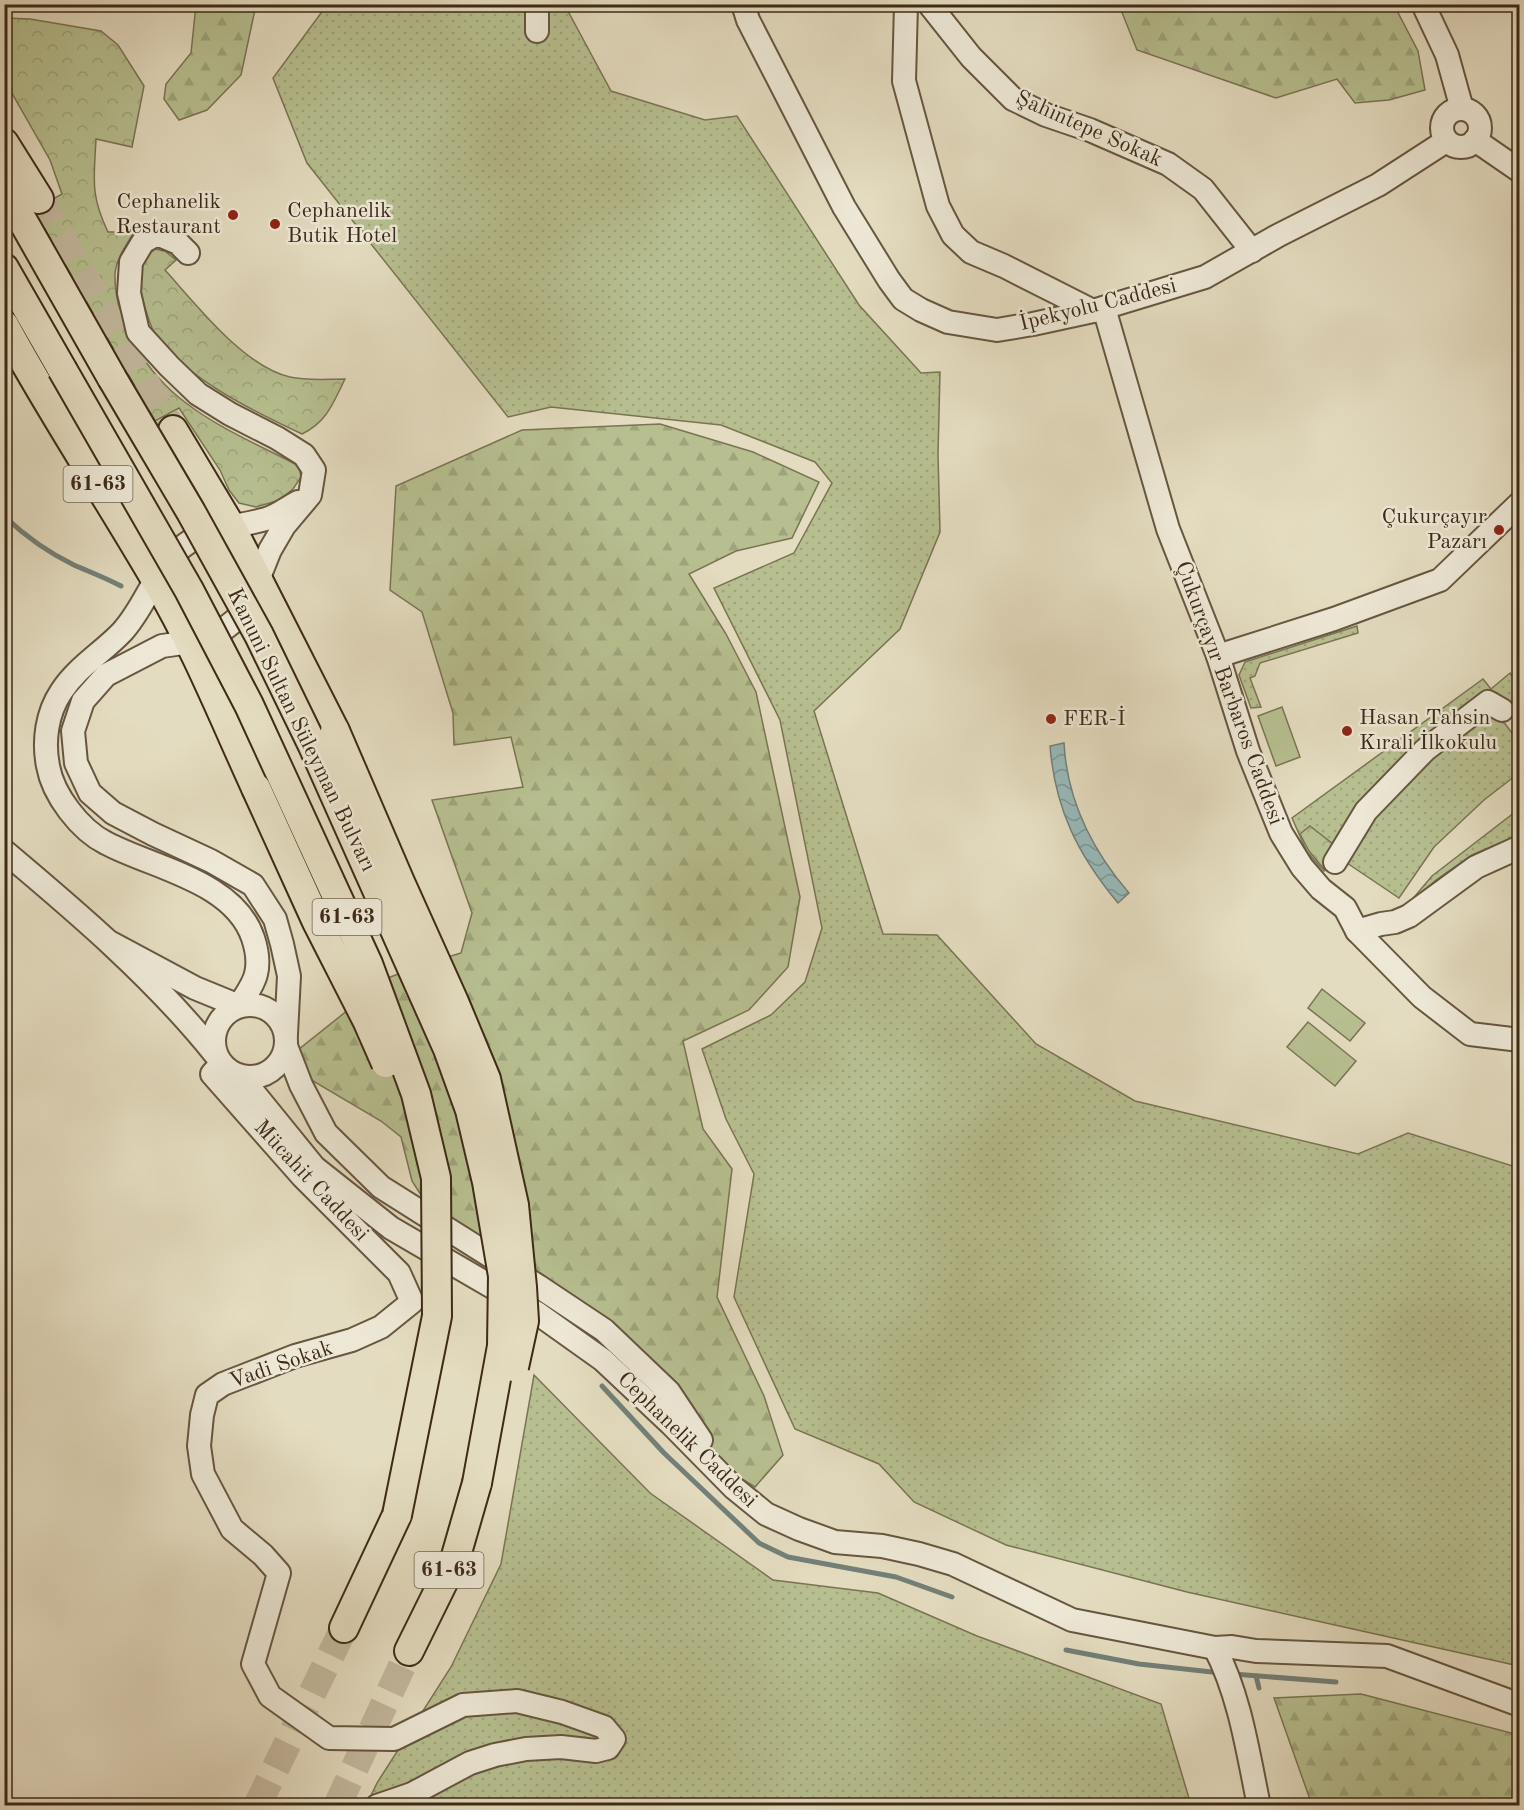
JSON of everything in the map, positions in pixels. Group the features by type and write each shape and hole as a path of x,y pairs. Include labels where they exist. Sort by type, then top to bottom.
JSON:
{"main road":[{"path":"4,143 39,199"},
{"name":"Kanuni Sultan Süleyman Bulvarı","path":"4,189 192,512 264,645 338,801 448,1049 466,1100 487,1182 503,1276 502,1346 477,1483 456,1556 409,1651"},
{"name":"Kanuni Sultan Süleyman Bulvarı","path":"4,268 189,590 249,705 368,963 416,1094 436,1178 437,1316 398,1515 344,1628"},
{"name":"61-63","path":"4,326 28,370 156,580 190,642 317,922 368,1022 404,1105 418,1182 424,1294 417,1416"},
{"name":"61-63","path":"173,430 230,525 335,731 486,1079 514,1205 524,1321 513,1372 488,1423"}],"street":[{"path":"537,4 537,32"},
{"name":"İpekyolu Caddesi","path":"743,4 748,20 844,207 888,280 903,299 948,322 997,330 1098,309 1204,277 1378,185 1446,141"},
{"path":"906,4 904,81 938,206 953,235 971,252 1098,309"},
{"name":"Şahintepe Sokak","path":"929,4 971,57 1013,99 1168,164 1203,189 1251,251"},
{"path":"1423,4 1447,55 1462,109"},
{"path":"1462,109 1471,111 1478,118 1479,133 1475,140 1463,147 1452,145 1446,141 1442,127 1443,120 1448,114 1462,109"},
{"path":"1475,140 1520,171"},
{"path":"188,253 178,243 157,234 143,242 131,262 129,293 138,332 198,394 304,455 314,470 310,495 284,526 270,550 258,580 252,607 224,629 190,642 162,646 106,675 83,701 74,731 76,763 90,793 113,813 211,861 253,885 274,919 289,976 286,1040 282,1058 275,1068 265,1075 253,1078 241,1077 230,1072 218,1059 214,1036 220,1019 229,1011 240,1006 252,1004 269,1010 282,1023 286,1040 301,1085 326,1133 381,1187 604,1330 669,1392 734,1488"},
{"name":"Çukurçayır Barbaros Caddesi","path":"1098,309 1168,529 1218,656 1248,751 1281,833 1302,867 1321,889 1345,908 1357,931 1422,997 1470,1034 1520,1040"},
{"path":"240,1006 256,974 258,952 250,928 229,902 202,884 104,842 76,819 60,798 49,771 45,750 48,723 60,693 82,666 123,631 139,611 164,564 188,543 218,528 268,518 310,495"},
{"path":"1218,656 1334,619 1440,580 1520,502"},
{"path":"1335,862 1366,811 1425,750 1488,702 1502,710"},
{"path":"1357,931 1395,922 1409,916 1476,867 1520,847"},
{"name":"Mücahit Caddesi","path":"4,851 111,944 190,1022 218,1059 213,1074 302,1176 399,1273 412,1302"},
{"path":"111,944 195,988 240,1006"},
{"name":"Cephanelik Caddesi","path":"241,1077 314,1167 392,1228 537,1313 603,1360 734,1488 766,1514 835,1542 882,1546 953,1564 1072,1620 1218,1655 1232,1647 1256,1651 1387,1656 1520,1705"},
{"name":"Vadi Sokak","path":"377,1806 412,1794 470,1763 495,1755 526,1749 561,1747 596,1750 608,1748 614,1738 604,1727 562,1712 517,1701 463,1705 394,1739 329,1738 270,1696 253,1664 279,1573 263,1555 232,1528 202,1474 199,1446 202,1415 207,1395 223,1384 295,1356 352,1340 381,1328 412,1302"},
{"path":"1218,1655 1243,1728 1259,1806"}],"green space":[{"path":"196,5 256,5 241,75 207,110 179,120 164,99 166,84 191,53"},
{"path":"327,5 571,5 569,13 611,91 705,120 737,116 859,305 921,373 940,372 938,454 940,532 900,629 814,711 883,934 937,935 1036,1044 1135,1101 1358,1154 1408,1133 1519,1168 1519,1666 1187,1592 1006,1545 914,1502 879,1464 795,1429 734,1297 754,1174 726,1119 702,1049 771,1015 805,982 822,928 780,720 714,588 794,553 832,483 815,462 721,425 551,407 508,417 307,163 273,78"},
{"path":"1119,5 1394,5 1418,51 1425,90 1389,100 1355,103 1337,79 1276,98 1137,50"},
{"path":"4,18 30,19 101,31 118,45 144,86 132,147 96,139 94,187 102,219 108,232 134,232 116,268 116,292 120,311 127,329 147,363 172,391 213,421 299,466 301,477 293,489 280,500 256,507 239,503 179,408 155,421 34,210 62,194 50,160 5,81"},
{"path":"155,249 165,251 176,260 165,270 206,316 255,361 290,377 345,379 333,404 318,424 302,434 283,425 224,394 171,354 155,334 141,290 140,277 143,262"},
{"path":"660,424 753,452 819,482 792,538 736,551 689,574 726,634 756,692 800,897 788,967 749,1010 683,1041 703,1129 732,1169 717,1297 764,1396 783,1455 755,1487 737,1476 530,1267 448,1238 412,1181 401,1137 381,1121 313,1081 293,1054 388,978 461,953 472,913 432,800 523,787 511,737 454,745 453,713 422,612 390,590 396,486 522,430"},
{"path":"1357,626 1358,633 1260,663 1255,676 1250,678 1261,707 1251,708 1239,675 1245,662"},
{"path":"1510,673 1519,686 1519,721 1502,700 1492,707 1519,742 1519,773 1484,800 1434,847 1399,898 1335,855 1324,871 1307,852 1292,818 1483,679 1491,689"},
{"path":"1282,707 1300,757 1276,766 1258,716"},
{"path":"1519,809 1519,835 1472,855 1436,880 1410,902 1432,876"},
{"path":"1310,826 1338,848 1324,869 1309,851 1300,834"},
{"path":"1322,989 1365,1023 1350,1041 1308,1008"},
{"path":"1308,1022 1356,1061 1335,1086 1287,1047"},
{"path":"534,1375 650,1493 773,1580 878,1593 977,1636 1161,1704 1191,1805 366,1806 377,1783 451,1667 501,1564"},
{"path":"1361,1694 1519,1735 1519,1804 1515,1806 1312,1805 1274,1698"}],"water":[{"path":"1064,743 1070,784 1084,823 1093,842 1129,893 1118,903 1080,849 1063,811 1050,746"}],"waterway":[{"path":"4,516 28,537 55,555 121,586"},
{"path":"602,1386 664,1453 759,1543 788,1557 896,1577 952,1597"},
{"path":"1066,1650 1139,1664 1221,1673"},
{"path":"1233,1674 1336,1682"},
{"path":"1256,1676 1259,1688"}],"tunnel":[{"path":"39,199 173,430"},
{"path":"257,1806 344,1628"},
{"path":"337,1806 409,1651"}],"place":[{"name":"Cephanelik Restaurant","path":"233,215"},
{"name":"Cephanelik Butik Hotel","path":"275,224"},
{"name":"Çukurçayır Pazarı","path":"1499,530"},
{"name":"FER-İ","path":"1051,719"},
{"name":"Hasan Tahsin Kırali İlkokulu","path":"1347,731"}]}
